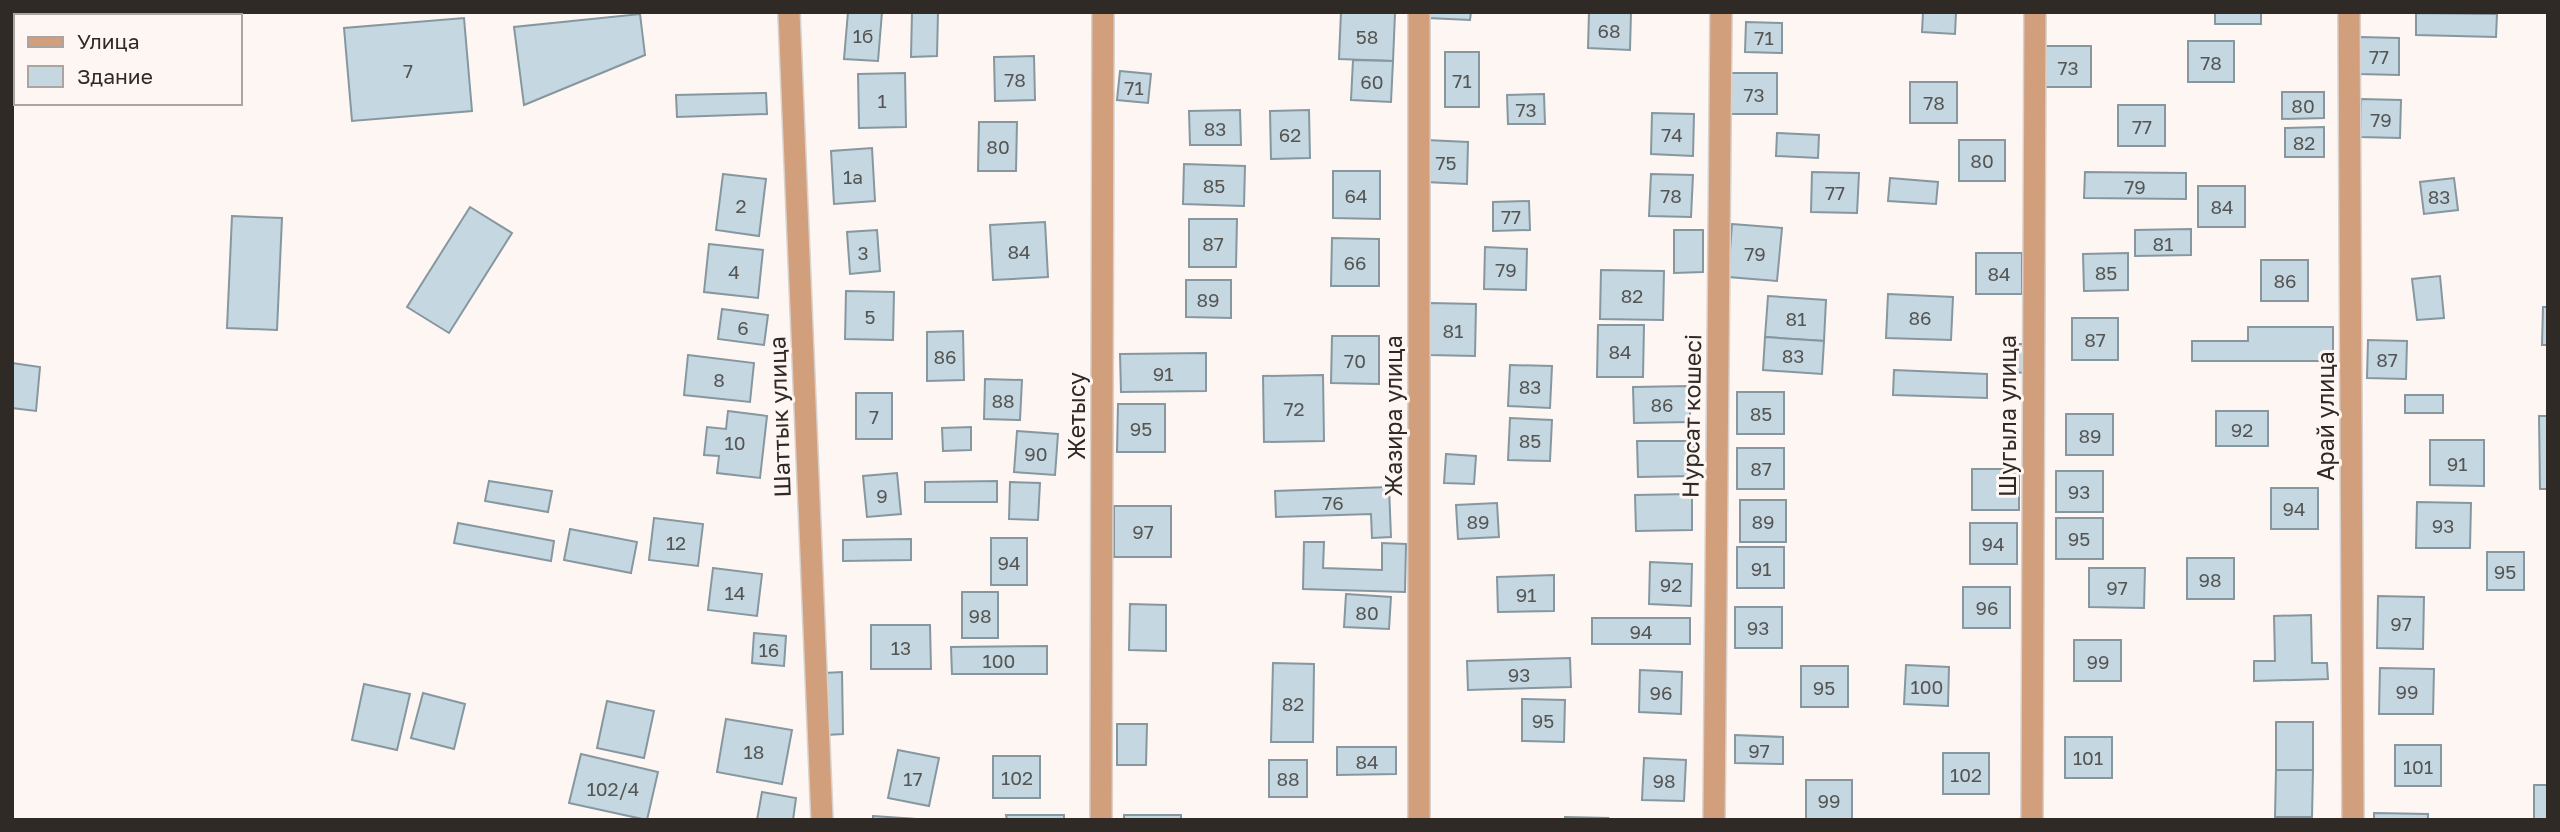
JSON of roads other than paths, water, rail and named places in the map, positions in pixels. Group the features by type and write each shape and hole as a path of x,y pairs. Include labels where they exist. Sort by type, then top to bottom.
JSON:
{"street":[{"name":"Жетысу","path":"1101,820 1103,12"},
{"name":"Жазира улица","path":"1419,12 1419,820"},
{"name":"Нурсат кошесi","path":"1714,820 1721,12"},
{"name":"Шугыла улица","path":"2032,820 2035,12"},
{"name":"Арай улица","path":"2349,12 2353,820"},
{"name":"Шаттык улица","path":"789,13 822,820"}]}
